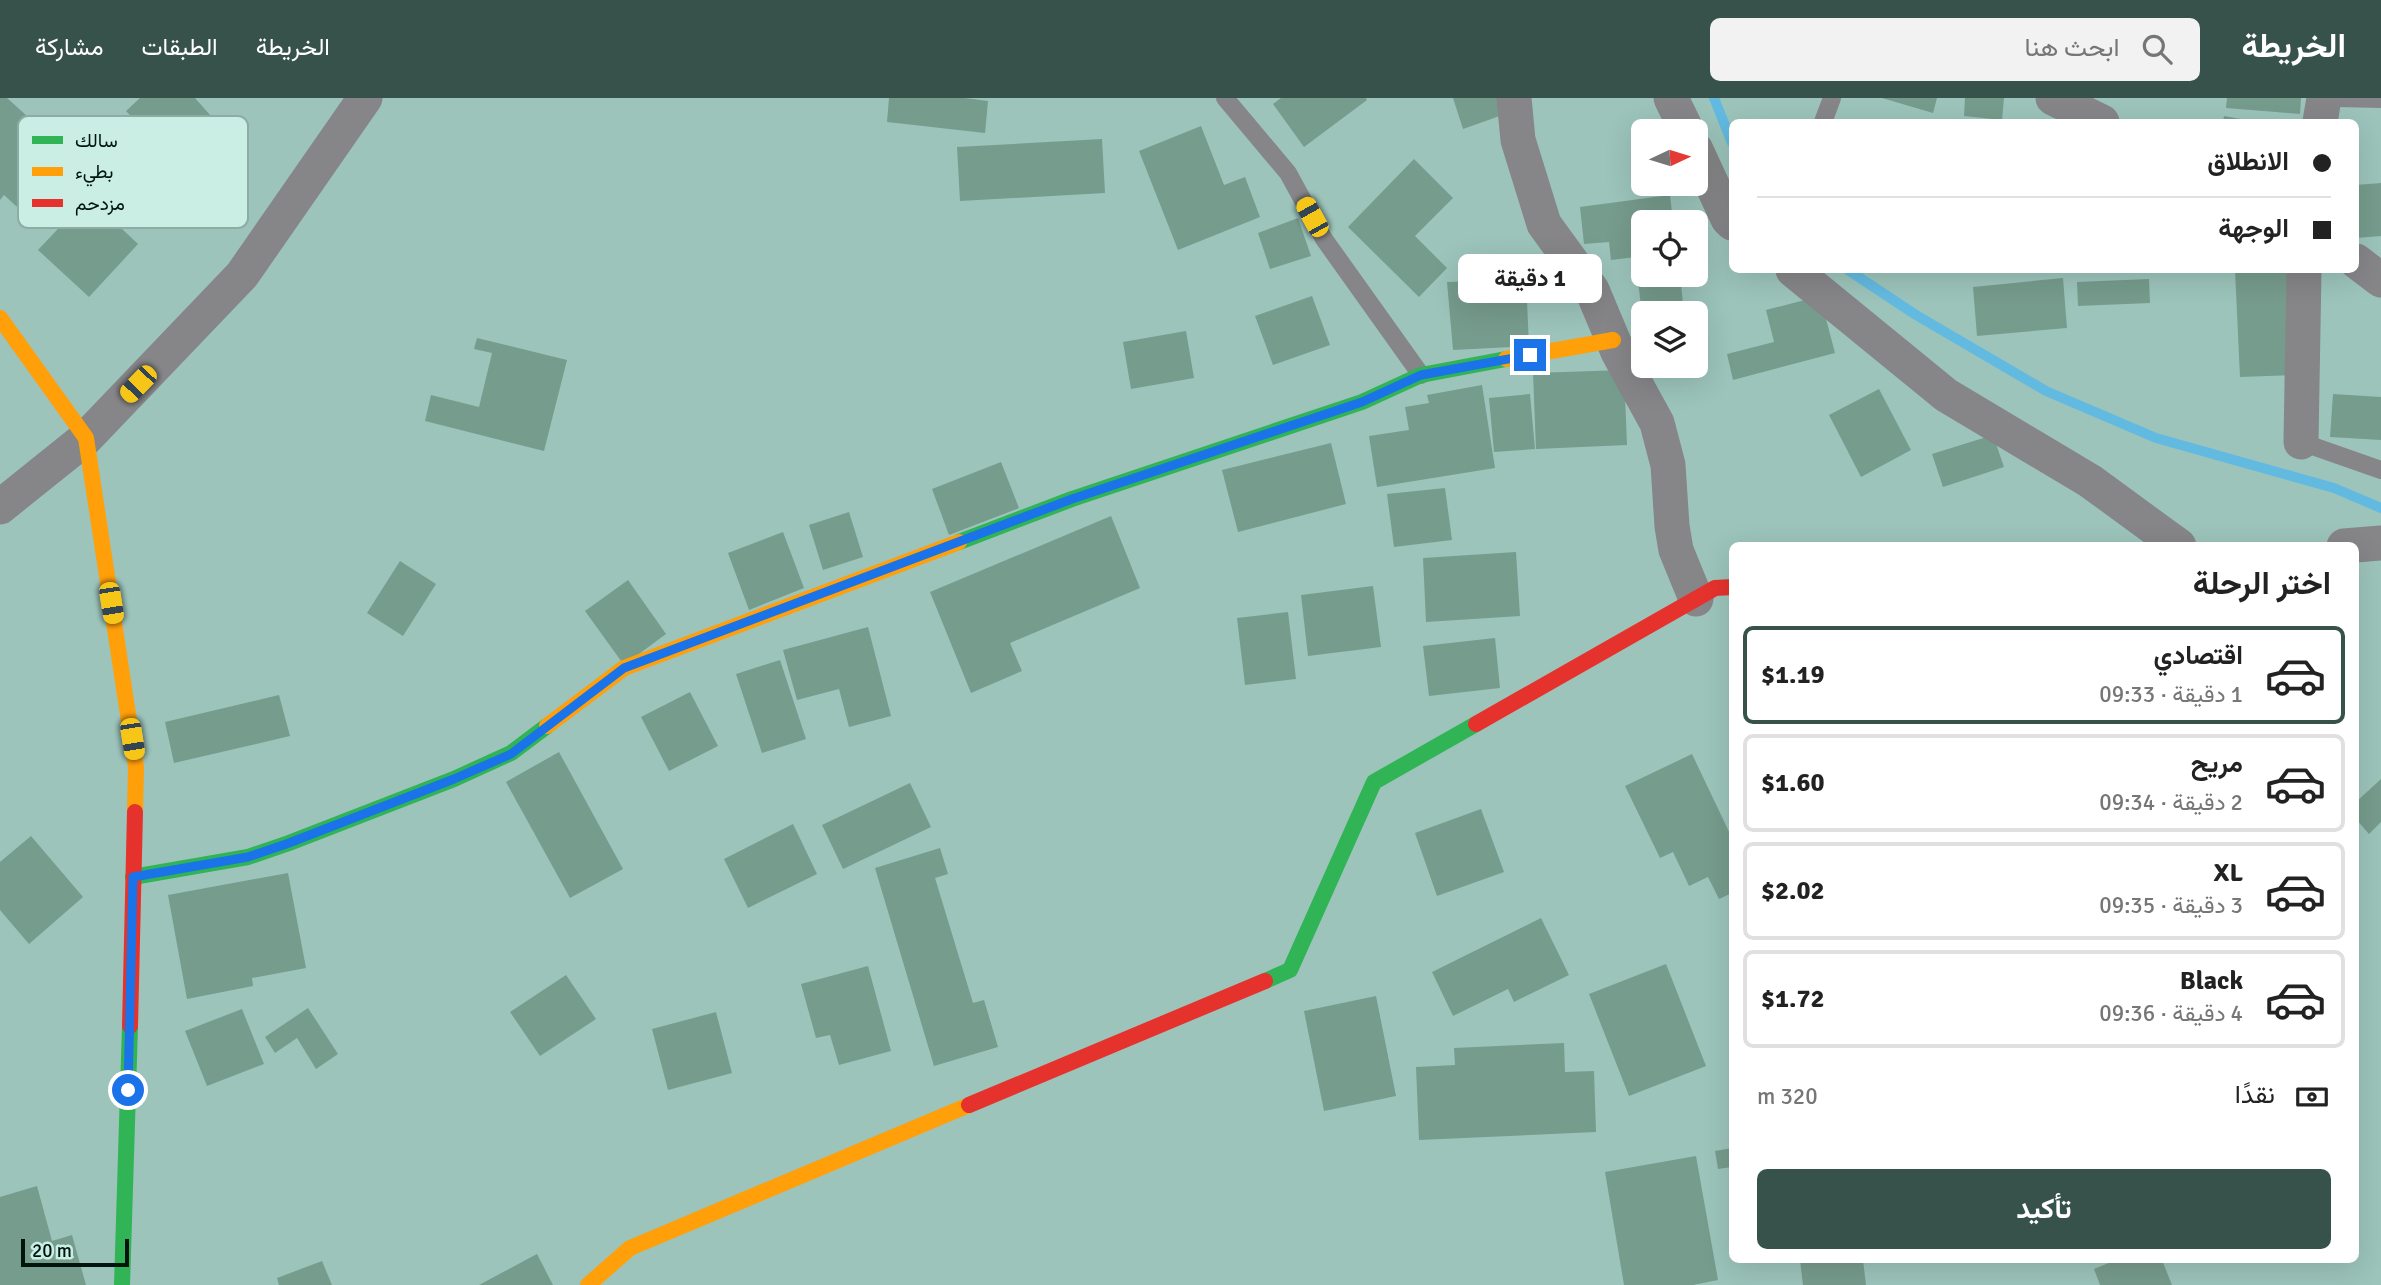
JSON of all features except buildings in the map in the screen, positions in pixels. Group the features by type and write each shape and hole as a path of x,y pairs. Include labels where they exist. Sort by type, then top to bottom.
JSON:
{"street":[{"path":"0,507 86,438 242,275 365,98"},
{"path":"1514,98 1518,140 1544,224 1592,290 1613,340 1657,423 1668,465 1676,550 1696,599"},
{"path":"1671,98 1681,119"},
{"path":"2053,98 2096,119"},
{"path":"2320,119 2324,98"},
{"path":"1708,176 1729,220"},
{"path":"2359,263 2381,280"},
{"path":"1797,273 1946,395 2091,481 2174,542"},
{"path":"2301,442 2304,273"},
{"path":"0,318 86,438 136,767 122,1285"},
{"path":"133,877 248,857 454,779 511,754 624,668 1072,499 1362,402 1421,375 1613,340"},
{"path":"588,1285 630,1248 1290,970 1374,782 1714,588 1729,587"}],"lane":[{"path":"1225,98 1288,173 1324,239 1421,375"},
{"path":"1824,119 1832,98"},
{"path":"2338,98 2381,99"},
{"path":"2301,442 2381,470"}],"waterway":[{"path":"1714,98 1729,136"},
{"path":"1853,273 1916,315 2046,391 2156,438 2334,488 2381,508"}],"traffic: fast":[{"path":"959,542 1072,499 1362,402 1421,375 1506,359"},
{"path":"1265,981 1290,970 1374,782 1476,724"},
{"path":"133,877 248,857 289,843 454,779 511,753 547,726"},
{"path":"122,1285 130,1026"}],"traffic: slow":[{"path":"0,318 86,438 136,767 135,812"},
{"path":"1506,359 1613,340"},
{"path":"547,726 624,668 959,542"},
{"path":"588,1285 630,1248 969,1105"}],"traffic: jam":[{"path":"1476,724 1715,588 1729,587"},
{"path":"130,1026 135,812"},
{"path":"969,1105 1265,981"}],"route":[{"path":"128,1090 133,877 248,857 454,779 511,754 624,668 1072,499 1362,402 1421,375 1530,355"}]}
